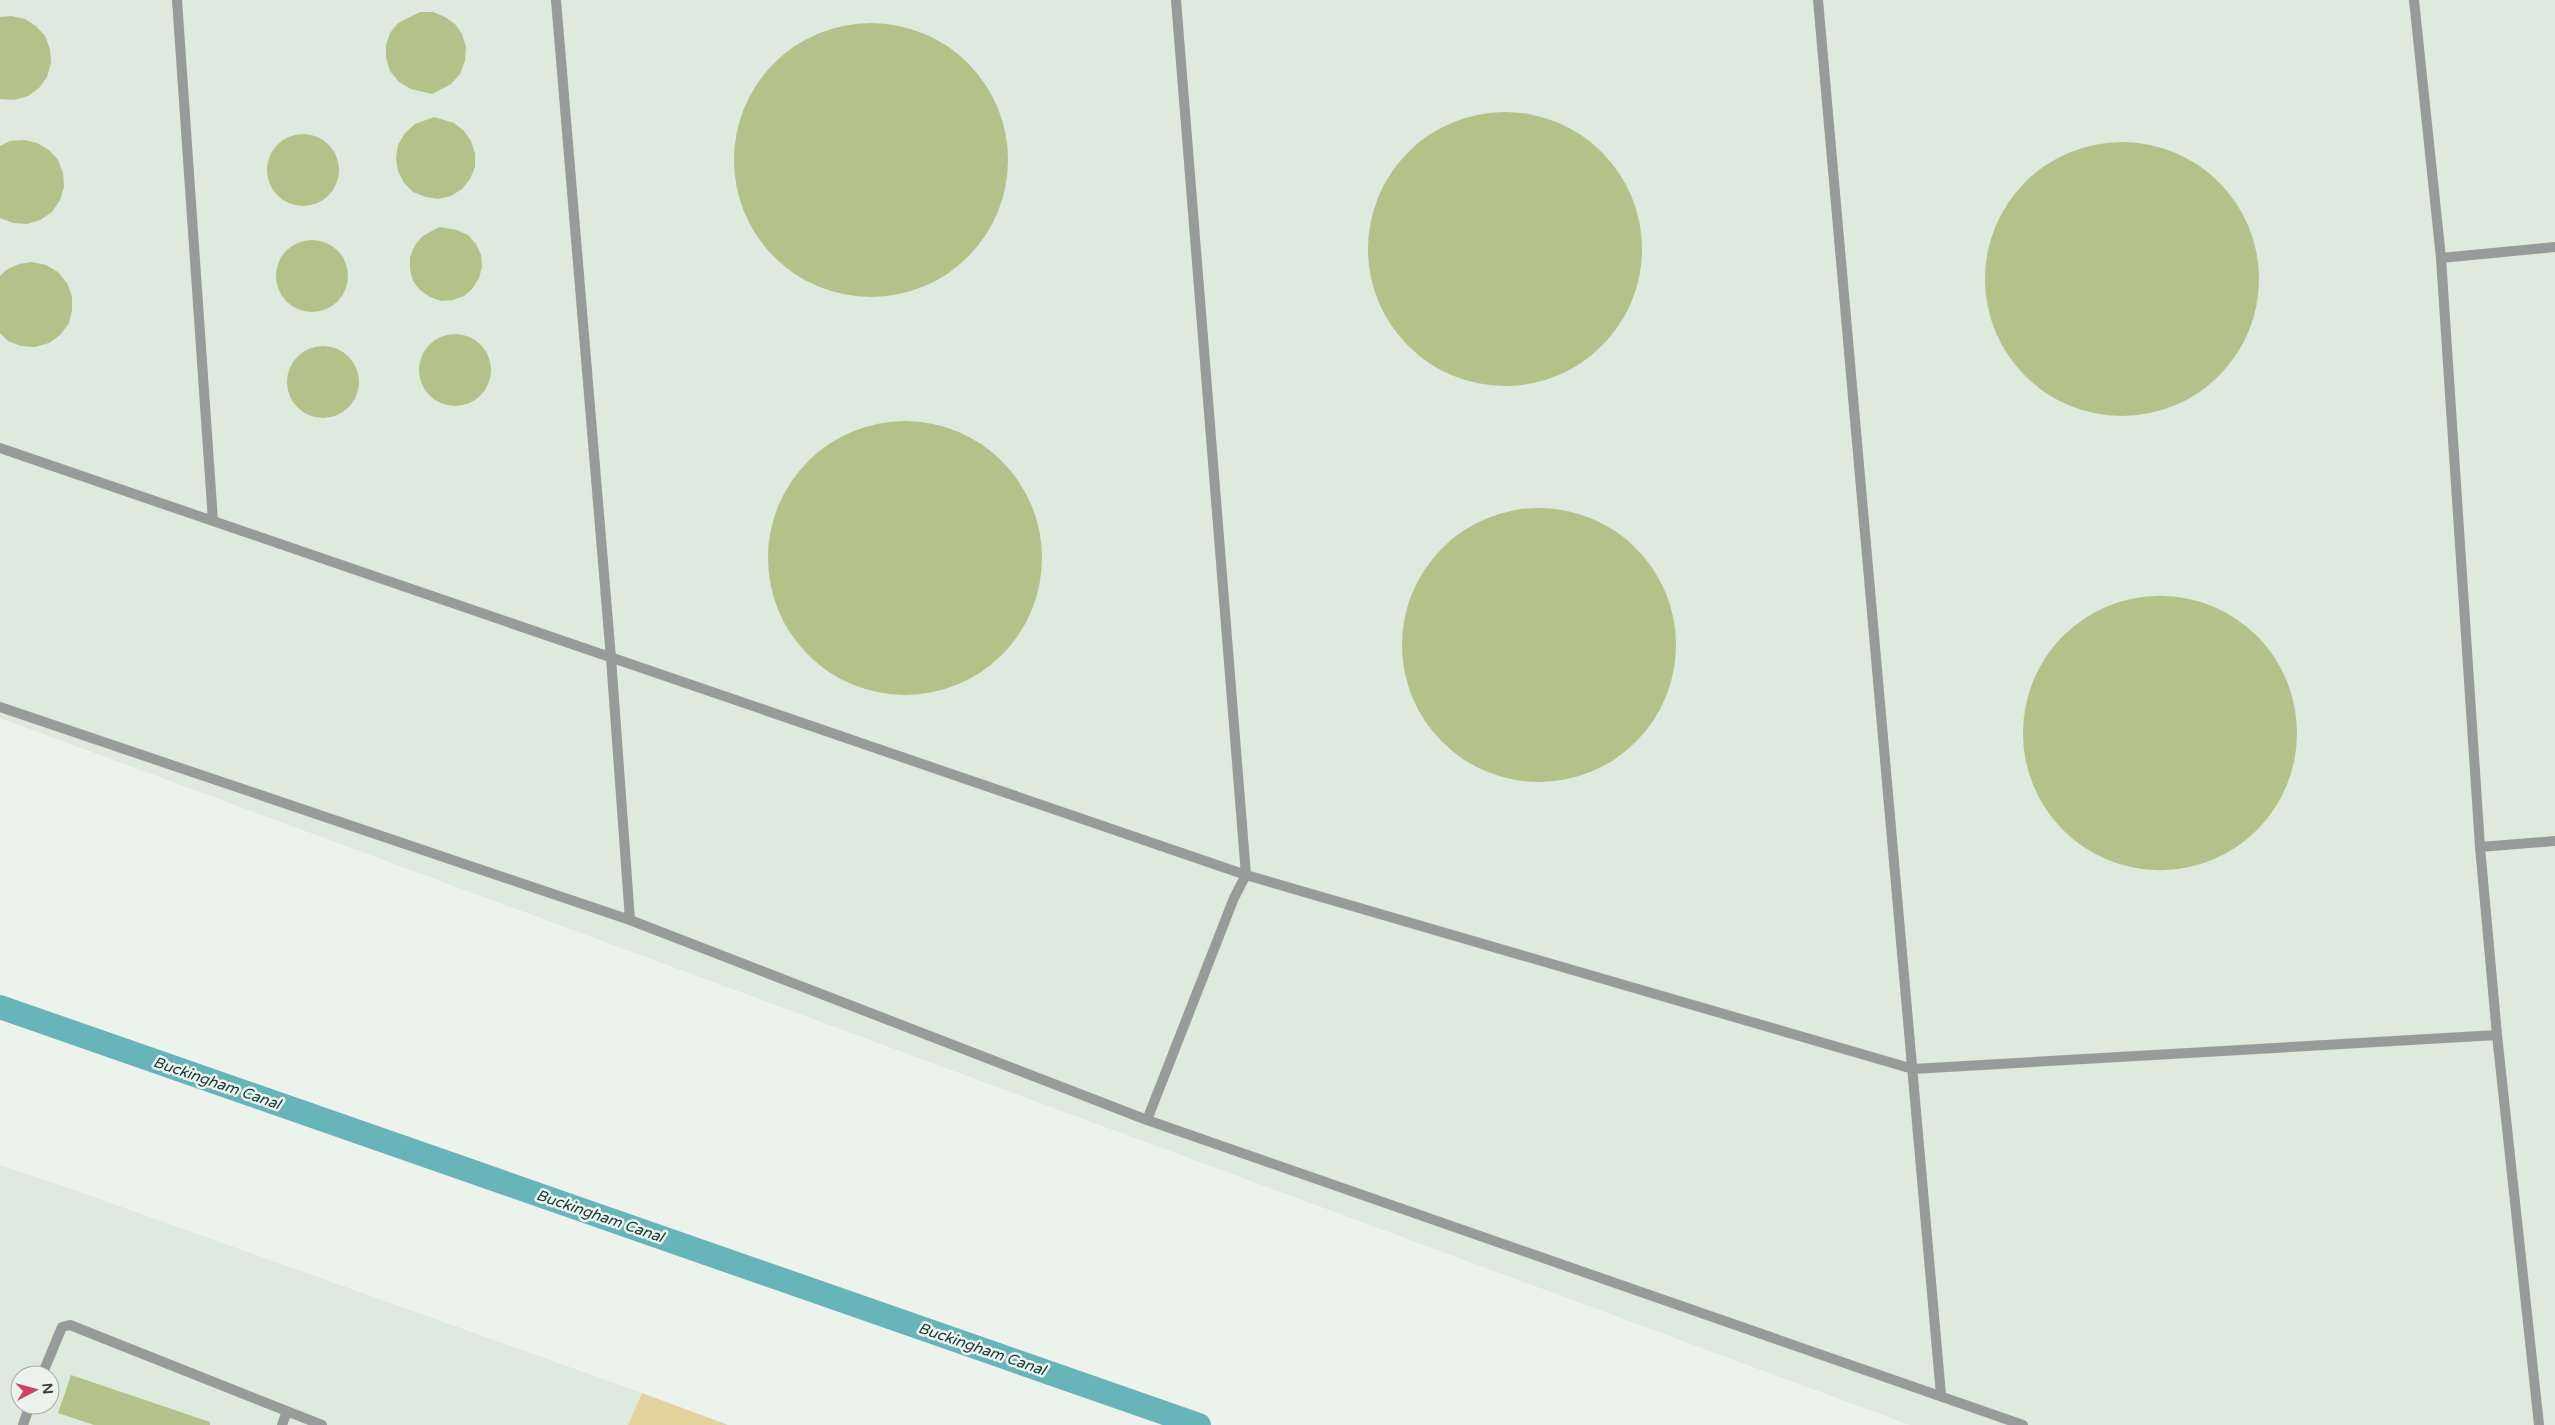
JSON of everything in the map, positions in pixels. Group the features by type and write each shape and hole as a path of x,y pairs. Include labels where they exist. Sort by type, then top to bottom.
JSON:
{"lane":[{"path":"177,0 213,521"},
{"path":"556,0 611,658 630,920"},
{"path":"1147,1120 1234,898 1246,875 1176,0"},
{"path":"1818,0 1942,1395"},
{"path":"2414,0 2441,258 2480,847 2497,1035 2539,1425"},
{"path":"2441,258 2555,247"},
{"path":"0,448 1246,875 1913,1069 2497,1035"},
{"path":"0,707 630,920 1147,1120 1942,1395 2023,1425"},
{"path":"2480,847 2555,841"},
{"path":"46,1365 62,1327 70,1325 322,1425"},
{"path":"282,1425 287,1411"}],"shaded area":[{"path":"0,0 2555,0 2555,1425 1910,1425 0,718"},
{"path":"0,1165 642,1393 628,1425 0,1425"},
{"path":"642,1393 728,1425 628,1425"}],"building":[{"path":"420,12 433,12 455,24 462,34 466,47 465,61 460,74 451,84 432,94 411,89 399,82 390,71 386,58 386,45 390,33 398,23"},
{"path":"11,16 25,19 36,26 45,36 50,49 51,63 47,77 39,88 28,96 14,100 0,99 0,17"},
{"path":"871,23 911,29 947,46 968,63 985,84 1002,120 1008,160 1002,200 985,236 968,257 947,274 911,291 871,297 831,291 795,274 774,257 757,236 740,200 734,160 740,120 757,84 774,63 795,46 831,29"},
{"path":"1505,112 1545,118 1581,135 1602,152 1619,173 1636,209 1642,249 1636,289 1619,325 1602,346 1581,363 1545,380 1505,386 1465,380 1429,363 1408,346 1391,325 1374,289 1368,249 1374,209 1391,173 1408,152 1429,135 1465,118"},
{"path":"434,117 454,123 464,131 471,141 475,154 475,167 470,179 462,189 451,196 438,199 413,192 404,183 398,171 396,158 398,145 405,133 415,124"},
{"path":"303,134 323,140 333,150 339,170 333,190 323,200 303,206 283,200 273,190 267,170 273,150 283,140"},
{"path":"24,140 37,143 49,150 58,160 63,173 64,187 60,200 52,212 40,220 27,224 13,223 0,218 0,146 10,141"},
{"path":"2122,142 2162,148 2198,165 2219,182 2236,203 2253,239 2259,279 2253,319 2236,355 2219,376 2198,393 2162,410 2122,416 2082,410 2046,393 2025,376 2008,355 1991,319 1985,279 1991,239 2008,203 2025,182 2046,165 2082,148"},
{"path":"439,227 457,230 468,235 476,244 481,255 482,267 479,278 473,288 464,296 453,300 441,301 430,297 420,290 413,281 410,269 410,257 415,245 423,236"},
{"path":"312,240 332,246 342,256 348,276 342,296 332,306 312,312 292,306 282,296 276,276 282,256 292,246"},
{"path":"32,262 46,265 58,272 67,283 72,296 72,310 69,323 60,335 49,343 35,347 21,346 8,341 0,333 0,276 6,270 19,264"},
{"path":"455,334 469,337 481,344 488,356 491,370 488,384 481,396 469,403 455,406 441,403 429,396 422,384 419,370 422,356 429,344 441,337"},
{"path":"323,346 343,352 353,362 359,382 353,402 343,412 323,418 303,412 293,402 287,382 293,362 303,352"},
{"path":"905,421 945,427 981,444 1002,461 1019,482 1036,518 1042,558 1036,598 1019,634 1002,655 981,672 945,689 905,695 865,689 829,672 808,655 791,634 774,598 768,558 774,518 791,482 808,461 829,444 865,427"},
{"path":"1539,508 1579,514 1615,531 1636,548 1653,569 1670,605 1676,645 1670,685 1653,721 1636,742 1615,759 1579,776 1539,782 1499,776 1463,759 1442,742 1425,721 1408,685 1402,645 1408,605 1425,569 1442,548 1463,531 1499,514"},
{"path":"2160,596 2200,602 2236,619 2257,636 2274,657 2291,693 2297,733 2291,773 2274,809 2257,830 2236,847 2200,864 2160,870 2120,864 2084,847 2063,830 2046,809 2029,773 2023,733 2029,693 2046,657 2063,636 2084,619 2120,602"},
{"path":"71,1375 210,1422 210,1425 94,1425 60,1414 60,1407"}],"waterway":[{"name":"Buckingham Canal","path":"0,1007 1199,1425"}]}
